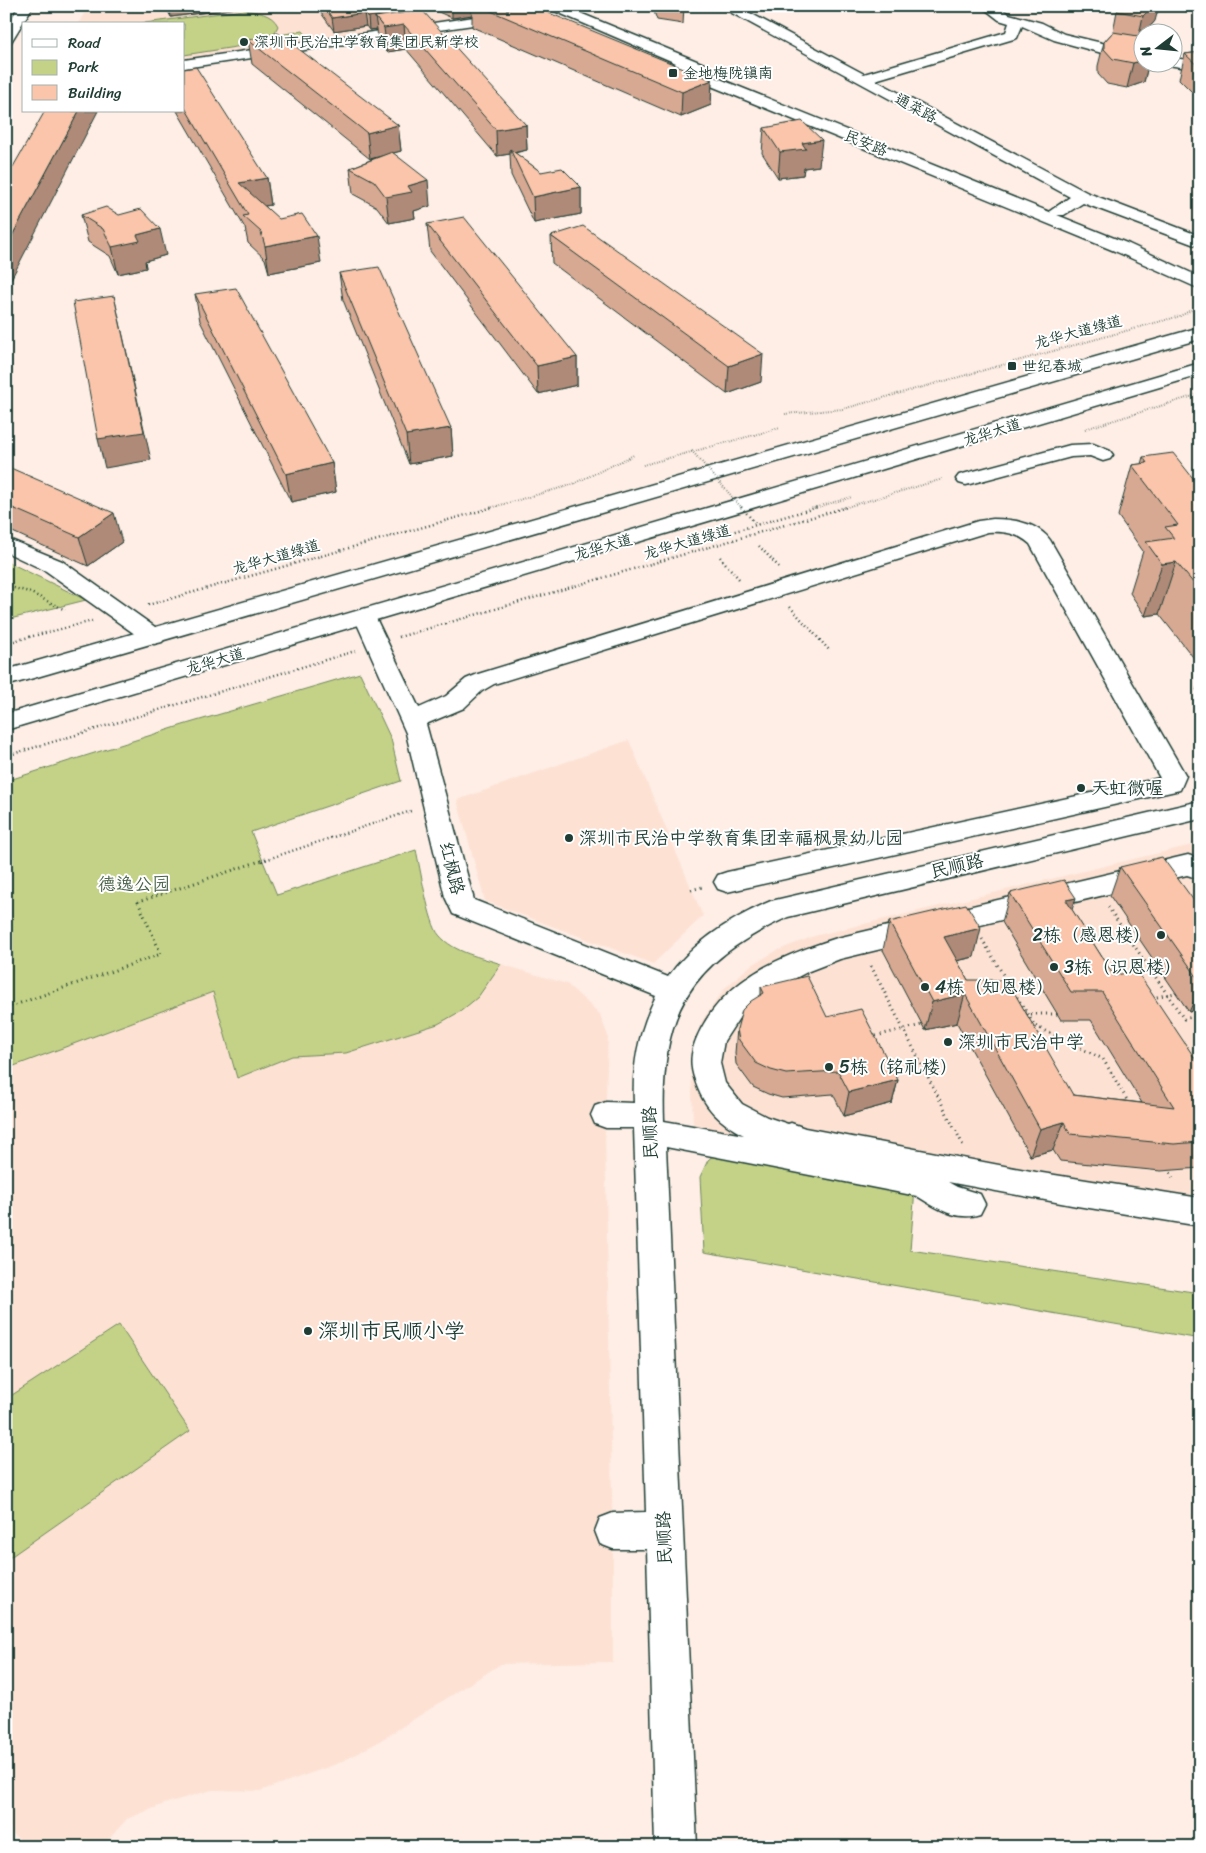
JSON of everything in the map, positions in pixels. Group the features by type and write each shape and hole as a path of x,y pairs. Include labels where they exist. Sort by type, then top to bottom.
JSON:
{"street":[{"path":"6,39 26,6"},
{"name":"通菜路","path":"726,6 1082,197 1200,242"},
{"path":"988,6 1004,17 1015,28"},
{"name":"民安路","path":"542,7 1058,211 1165,262 1200,284"},
{"name":"民安路","path":"542,7 1104,240 1165,262"},
{"path":"185,64 519,14"},
{"path":"862,79 1015,28 1037,26 1058,36 1102,50 1134,55"},
{"path":"1184,64 1200,66"},
{"path":"1058,211 1082,197"},
{"path":"1165,262 1200,270"},
{"path":"1165,262 1198,296"},
{"path":"1167,343 1188,332 1200,322"},
{"path":"6,678 154,638 1200,333"},
{"name":"龙华大道","path":"6,722 1194,372"},
{"path":"956,479 1070,451 1093,450 1103,455"},
{"path":"413,720 455,702 474,685 486,679 986,526 1009,525 1031,532 1039,540 1173,780 1166,786 727,882"},
{"path":"6,544 54,566 154,638"},
{"name":"红枫路","path":"365,617 413,720 463,907 672,992"},
{"name":"民顺路","path":"676,1847 648,1086 651,1056 661,1016 672,992 689,972 735,931 781,908 1200,810"},
{"path":"969,1204 950,1199 924,1184 789,1146 726,1108 714,1092 707,1072 705,1051 715,1026 730,1009 775,974 802,960 859,944 1188,865 1200,869"},
{"path":"606,1115 978,1175 1107,1200 1196,1212"},
{"path":"612,1531 664,1530"}],"path":[{"name":"龙华大道绿道","path":"785,414 843,409 1180,316 1195,308 1198,296"},
{"path":"643,465 780,428"},
{"path":"692,452 757,525"},
{"name":"龙华大道绿道","path":"151,605 571,485 634,455"},
{"name":"龙华大道绿道","path":"396,638 956,479"},
{"path":"704,540 852,497"},
{"path":"759,546 775,591"},
{"path":"720,557 775,591 830,651"},
{"path":"6,586 29,592 65,610"},
{"path":"6,643 94,621"},
{"path":"6,756 360,649"},
{"path":"6,1008 161,954 138,902 416,810"},
{"path":"1095,887 1184,1019 1200,1015"},
{"path":"969,917 1035,1026 1103,1059 1132,1108"},
{"path":"859,944 978,1175"},
{"path":"1149,999 1183,991"},
{"path":"1018,1014 1062,1014"},
{"path":"866,1038 929,1024"},
{"path":"1175,1164 1165,1165 1196,1212"}],"shaded area":[{"name":"深圳市民治中学教育集团民新学校","path":"88,6 504,6 508,8 503,12 185,61 185,22 79,22"},
{"name":"深圳市民治中学教育集团幸福枫景幼儿园","path":"629,740 703,916 653,964 485,901 457,800"},
{"name":"深圳市民治中学","path":"1200,843 1200,1224 697,1133 693,1123 691,1063 701,1022 725,988 750,966 776,951 814,936"},
{"name":"深圳市民顺小学","path":"501,964 567,984 600,1014 608,1036 605,1130 613,1545 613,1662 501,1664 375,1744 337,1764 260,1791 212,1790 167,1803 127,1819 102,1847 28,1847 13,1834 6,1816 6,1069 213,992 237,1078 292,1056 346,1053 438,1024 478,997"}],"green space":[{"path":"244,10 272,18 278,26 273,36 303,31 307,36 185,55 185,22 152,22"},
{"path":"6,561 86,600 6,620"},
{"name":"德逸公园","path":"360,673 391,739 401,781 251,832 277,895 416,850 428,908 439,935 460,950 501,964 478,997 461,1011 438,1024 346,1053 292,1056 237,1078 213,992 6,1069 6,781 183,725"},
{"path":"715,1154 915,1189 910,1250 1200,1293 1200,1339 704,1252 700,1177 708,1160"},
{"path":"119,1325 190,1431 6,1560 6,1399"}],"building":[{"path":"324,6 410,6 414,10 368,17 364,13 332,18"},
{"path":"479,6 504,6 507,10 519,6 532,6 712,80 682,92"},
{"path":"1122,6 1153,6 1143,16 1117,11"},
{"path":"422,10 526,125 496,130 404,25 384,28 375,17"},
{"path":"1113,32 1134,35 1134,63 1113,59 1104,49 1104,42"},
{"path":"278,33 398,125 367,133 248,40"},
{"path":"1200,52 1200,68 1185,54"},
{"path":"196,67 267,178 239,183 279,219 302,214 317,236 265,246 261,232 243,216 248,215 185,108 185,69"},
{"path":"44,112 78,112 6,247 6,179"},
{"path":"802,121 822,140 802,143 806,149 780,152 764,128"},
{"path":"510,149 541,172 562,168 581,187 533,197"},
{"path":"392,152 428,180 408,186 412,192 386,197 374,181 350,168"},
{"path":"106,207 119,215 141,209 160,229 137,235 140,241 112,247 103,229 81,215"},
{"path":"464,217 577,357 537,366 427,224"},
{"path":"583,226 763,354 729,366 551,236"},
{"path":"379,267 451,428 406,435 339,273"},
{"path":"236,288 332,463 286,474 195,294"},
{"path":"114,296 144,432 98,439 73,302"},
{"path":"1173,453 1200,487 1200,591 1176,562 1162,564 1146,542 1174,538 1165,527 1178,525 1132,465 1147,463 1143,457"},
{"path":"6,466 114,513 79,537 6,505"},
{"path":"1162,857 1200,909 1200,981 1120,867"},
{"path":"1064,880 1076,898 1066,900 1114,976 1136,970 1200,1066 1200,1142 1174,1144 1070,1134 1064,1122 1040,1129 965,994 932,1002 889,922 966,904 981,928 944,937 968,980 1007,980 1073,1095 1174,1107 1102,992 1071,992 1010,893"},
{"path":"807,976 827,1017 861,1009 898,1080 849,1092 838,1071 786,1074 756,1063 739,1040 737,1029 742,1010 751,1001 764,993 761,987"}],"place":[{"name":"深圳市民治中学教育集团民新学校","path":"244,42"},
{"name":"金地梅陇镇南","path":"673,73"},
{"name":"世纪春城","path":"1012,366"},
{"name":"天虹微喔","path":"1081,788"},
{"name":"深圳市民治中学教育集团幸福枫景幼儿园","path":"569,838"},
{"name":"2栋（感恩楼）","path":"1161,935"},
{"name":"3栋（识恩楼）","path":"1054,967"},
{"name":"4栋（知恩楼）","path":"925,987"},
{"name":"深圳市民治中学","path":"948,1042"},
{"name":"5栋（铭礼楼）","path":"829,1067"},
{"name":"深圳市民顺小学","path":"308,1331"}]}
